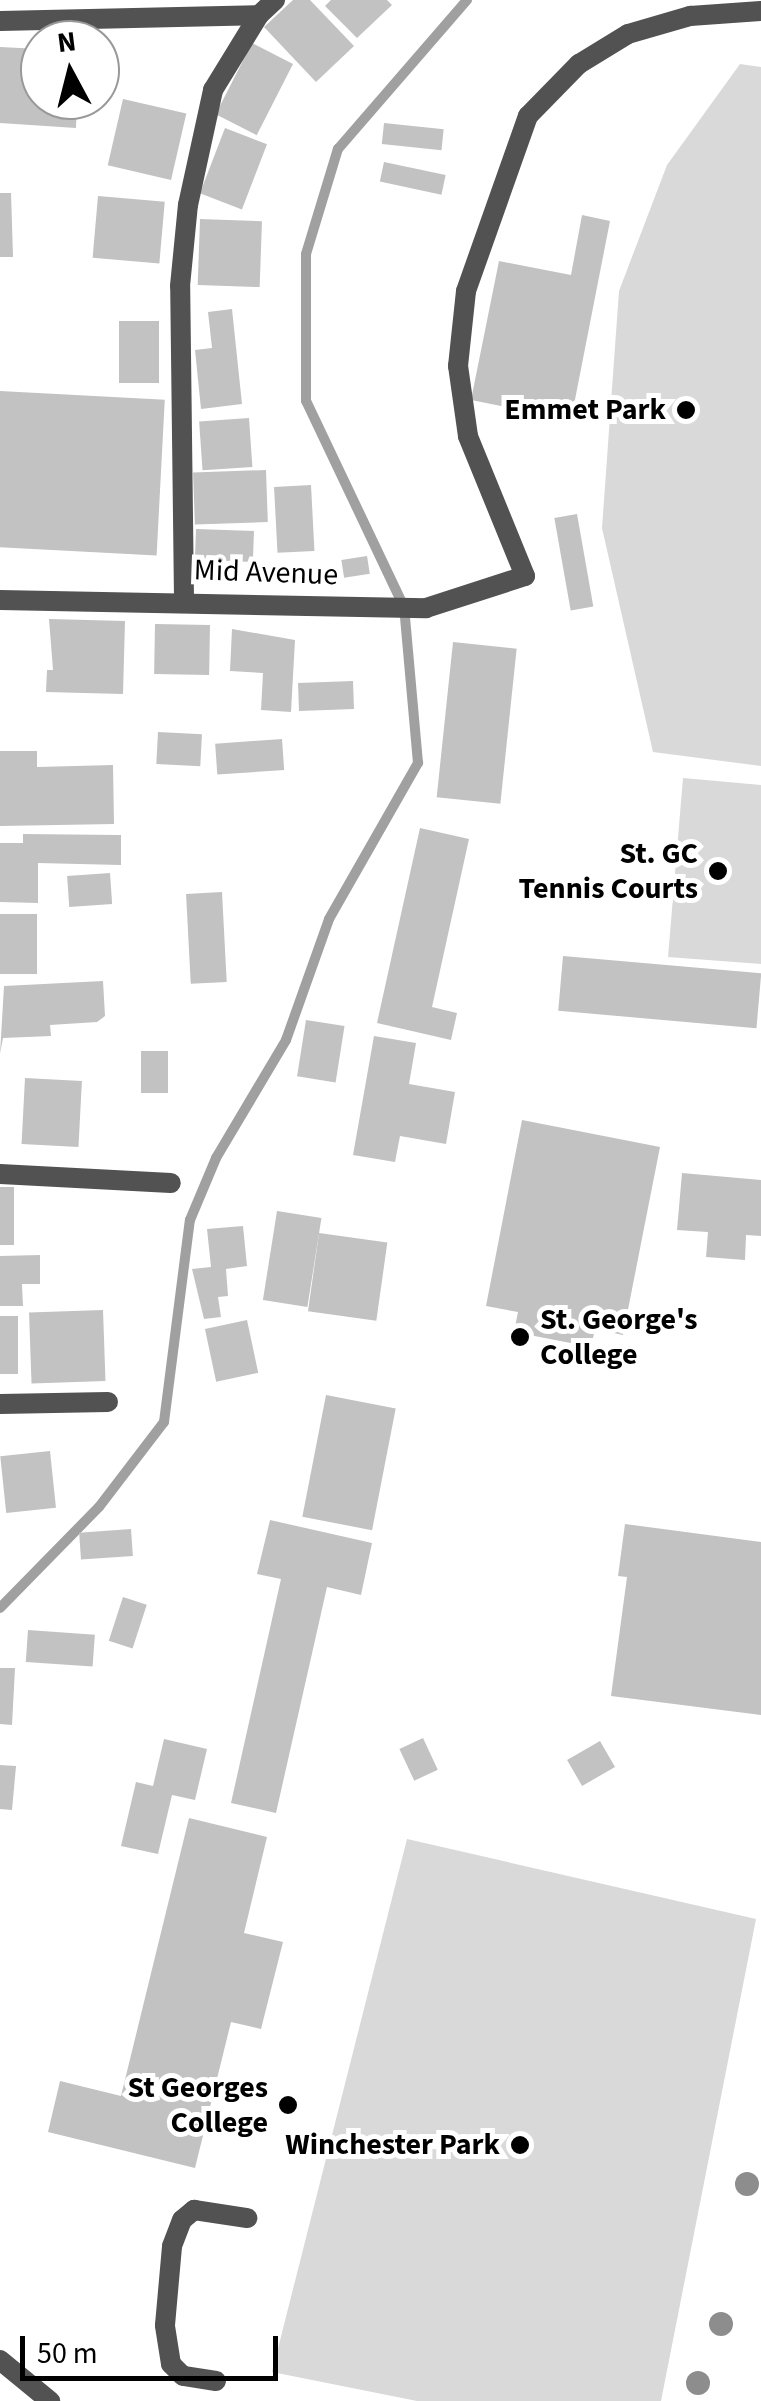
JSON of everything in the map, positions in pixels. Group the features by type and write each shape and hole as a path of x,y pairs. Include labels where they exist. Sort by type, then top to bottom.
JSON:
{"street":[{"path":"0,21 267,8"},
{"path":"184,600 180,286 188,205 213,90 267,8"},
{"name":"Mid Avenue","path":"0,600 184,600 426,608 524,576 468,436 458,366 466,292 528,116 578,64 628,34 690,16 761,11"},
{"path":"0,1174 171,1184"},
{"path":"0,1404 108,1402"},
{"path":"216,2381 183,2376 171,2364 165,2326 172,2246 182,2220 194,2210 247,2218"},
{"path":"0,2360 50,2401"}],"shaded area":[{"name":"Emmet Park","path":"740,64 761,67 761,766 653,752 602,528 619,291 667,165"},
{"name":"St. GC Tennis Courts","path":"683,778 761,785 761,964 668,957"},
{"name":"Winchester Park","path":"407,1839 756,1919 661,2401 417,2401 272,2372"}],"building":[{"path":"293,0 310,0 354,46 316,82 264,27"},
{"path":"331,0 387,0 392,5 357,38 325,6"},
{"path":"252,43 293,64 257,135 216,114"},
{"path":"0,47 20,48 20,120 76,120 76,128 0,123"},
{"path":"123,99 186,114 171,180 108,165"},
{"path":"384,123 444,129 441,150 382,144"},
{"path":"225,128 267,144 242,209 200,193"},
{"path":"384,162 446,175 441,195 380,182"},
{"path":"0,193 11,193 13,257 0,257"},
{"path":"98,196 165,202 159,264 93,258"},
{"path":"582,215 610,221 571,420 471,400 499,261 571,275"},
{"path":"200,219 262,221 260,287 198,285"},
{"path":"232,309 242,404 201,409 195,350 212,348 208,312"},
{"path":"119,321 159,321 159,383 119,383"},
{"path":"0,391 165,400 157,555 0,547"},
{"path":"249,418 252,467 203,470 199,421"},
{"path":"266,470 268,522 195,525 193,473"},
{"path":"311,485 314,551 278,553 274,487"},
{"path":"577,514 593,607 571,611 554,518"},
{"path":"196,529 254,531 253,562 195,560"},
{"path":"367,556 370,574 344,578 341,560"},
{"path":"49,619 125,621 123,694 46,692 47,670 53,670"},
{"path":"155,624 210,625 209,675 154,674"},
{"path":"232,629 295,640 291,712 261,710 263,673 230,671"},
{"path":"453,642 517,649 500,804 437,797"},
{"path":"353,681 354,709 299,711 298,683"},
{"path":"158,732 202,734 200,766 156,764"},
{"path":"282,739 284,770 217,775 215,744"},
{"path":"0,751 37,751 37,767 113,765 114,824 0,826"},
{"path":"420,828 469,839 432,1007 457,1013 451,1040 377,1023"},
{"path":"23,834 121,835 121,865 38,863 38,903 0,902 0,843 23,843"},
{"path":"110,873 112,904 69,907 67,876"},
{"path":"222,892 227,982 191,984 186,894"},
{"path":"0,914 37,914 37,974 0,974"},
{"path":"563,956 761,973 756,1028 558,1011"},
{"path":"103,981 105,1016 97,1022 50,1025 51,1036 3,1038 0,1054 4,986"},
{"path":"306,1020 345,1026 336,1082 297,1076"},
{"path":"374,1036 416,1043 409,1084 455,1092 446,1144 400,1136 395,1162 353,1155"},
{"path":"141,1051 168,1051 168,1093 141,1093"},
{"path":"25,1078 82,1081 78,1147 22,1144"},
{"path":"522,1120 660,1147 623,1335 595,1329 591,1347 514,1332 518,1312 486,1306"},
{"path":"682,1173 761,1180 761,1236 746,1235 745,1260 706,1257 708,1232 677,1230"},
{"path":"0,1187 14,1187 14,1245 0,1245"},
{"path":"277,1211 321,1218 307,1307 263,1300"},
{"path":"243,1226 247,1266 226,1269 228,1296 218,1297 221,1317 204,1319 192,1269 211,1267 207,1229"},
{"path":"319,1233 387,1243 376,1321 308,1311"},
{"path":"40,1255 40,1284 22,1284 23,1306 0,1306 0,1256"},
{"path":"103,1310 105,1381 32,1384 29,1313"},
{"path":"0,1316 18,1316 18,1374 0,1374"},
{"path":"247,1320 258,1373 216,1382 205,1329"},
{"path":"326,1395 396,1409 372,1530 302,1517"},
{"path":"50,1451 56,1508 6,1513 0,1456"},
{"path":"270,1520 372,1543 361,1595 327,1587 276,1813 231,1803 281,1579 257,1574"},
{"path":"625,1524 761,1542 761,1715 611,1696 627,1577 618,1576"},
{"path":"131,1529 133,1556 81,1560 79,1533"},
{"path":"123,1597 147,1605 133,1648 109,1641"},
{"path":"28,1630 95,1635 93,1667 26,1662"},
{"path":"0,1668 15,1668 12,1725 0,1724"},
{"path":"423,1738 438,1770 414,1781 399,1749"},
{"path":"164,1739 207,1749 195,1800 172,1795 158,1854 121,1846 136,1782 153,1786"},
{"path":"600,1741 615,1767 582,1786 567,1760"},
{"path":"0,1765 16,1766 12,1810 0,1809"},
{"path":"189,1818 267,1837 244,1933 283,1942 261,2029 231,2022 195,2168 48,2132 60,2081 121,2096"}],"waterway":[{"path":"0,1608 99,1507 164,1422 190,1220 216,1158 286,1040 329,919 418,763 404,607 306,401 306,254 338,149 467,0"}],"place":[{"name":"Emmet Park","path":"686,410"},
{"name":"St. GC Tennis Courts","path":"718,871"},
{"name":"St. George's College","path":"520,1337"},
{"name":"St Georges College","path":"288,2105"},
{"name":"Winchester Park","path":"520,2145"}]}
